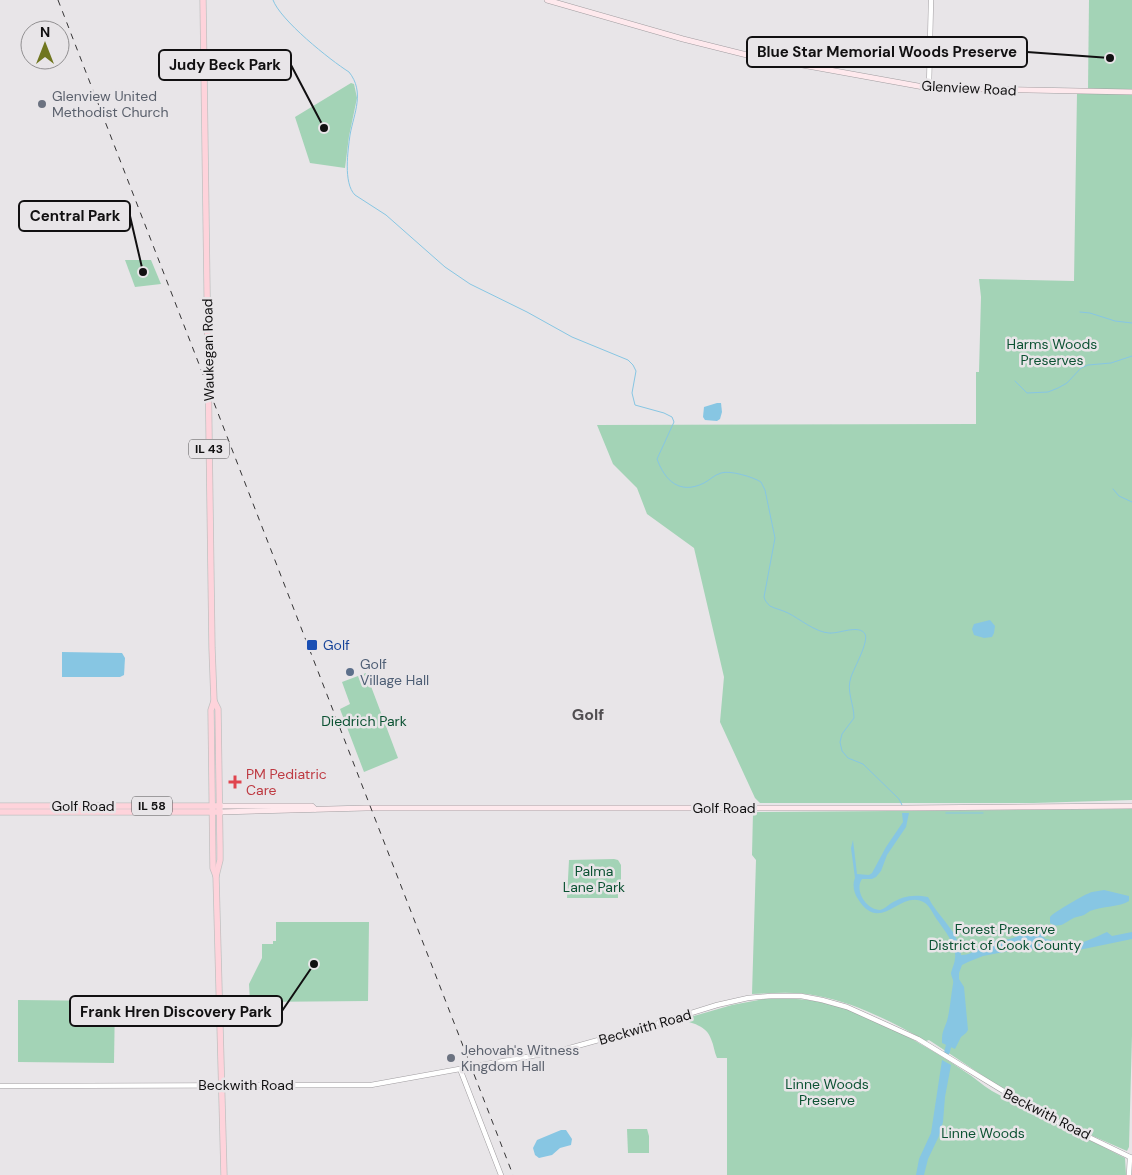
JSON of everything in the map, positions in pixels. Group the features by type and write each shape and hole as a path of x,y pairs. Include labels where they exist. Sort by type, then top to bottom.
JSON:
{"main road":[{"name":"Waukegan Road","path":"203,0 214,700 211,710 211,809"},
{"name":"Glenview Road","path":"547,0 726,50 930,88 1132,92"},
{"name":"Waukegan Road","path":"214,700 218,710 220,809"},
{"name":"Golf Road","path":"0,806 211,809 307,806 312,806 315,809 1132,806"},
{"name":"Golf Road","path":"0,812 211,809"},
{"name":"IL 43","path":"211,809 213,868 216,876"},
{"name":"IL 43","path":"220,809 220,860 216,876 224,1175"}],"street":[{"path":"930,88 931,0"},
{"name":"Beckwith Road","path":"0,1086 371,1084 562,1050 717,1005 748,998 801,996 833,1002 867,1015 918,1039 1041,1114 1131,1157"},
{"path":"460,1069 501,1175"},
{"path":"1129,1175 1131,1157"}],"green space":[{"path":"1089,0 1132,0 1132,89 1088,89"},
{"path":"351,83 354,84 357,98 345,168 310,163 295,117"},
{"name":"Harms Woods Preserves","path":"1077,93 1132,94 1132,800 1033,803 760,803 755,798 720,722 724,677 694,548 647,514 637,488 613,464 597,425 976,424 976,372 979,372 981,297 979,279 1074,281"},
{"path":"125,260 151,260 161,284 135,287"},
{"name":"Diedrich Park","path":"366,673 398,758 364,772 340,709 350,704 342,682"},
{"name":"Forest Preserve District of Cook County","path":"1132,809 1132,1035 1129,1147 1127,1151 1086,1133 1015,1097 929,1040 926,1041 860,1008 810,994 752,994 756,860 752,855 753,812"},
{"name":"Palma Lane Park","path":"569,860 618,860 621,865 621,881 618,881 618,898 567,898"},
{"path":"276,922 369,922 368,1001 250,1002 249,984 262,958 262,944 273,944 273,941 276,941"},
{"name":"Linne Woods Preserve","path":"764,999 816,1001 860,1014 879,1022 932,1051 968,1073 992,1091 1125,1158 1126,1175 727,1175 727,1058 717,1058 712,1041 706,1031 694,1023 680,1020 732,1005"},
{"path":"18,1000 115,1001 114,1063 18,1062"},
{"path":"627,1129 647,1129 649,1153 628,1153"}],"water":[{"path":"721,403 722,412 720,419 717,421 705,420 703,417 704,407"},
{"path":"990,620 995,626 992,637 984,638 974,635 972,629 974,624"},
{"path":"62,652 122,653 125,658 124,675 120,677 62,677"},
{"path":"902,813 909,813 906,827 887,855 881,871 876,877 862,879 860,883 860,894 870,907 880,910 903,897 928,897 951,929 960,948 961,955 969,954 989,942 1013,938 1037,926 1045,939 1066,945 1084,942 1107,932 1112,936 1132,932 1132,939 1074,951 1014,950 983,956 962,965 959,979 964,987 968,1030 961,1037 955,1049 942,1043 953,982 951,973 955,962 955,953 950,939 927,904 916,900 908,901 883,912 875,913 866,909 855,894 854,889 855,878 851,848 853,840 857,874 869,875 903,822"},
{"path":"1104,890 1129,896 1129,901 1090,911 1062,925 1050,923 1050,917 1063,907 1088,893"},
{"path":"942,1060 951,1065 943,1122 939,1136 928,1159 924,1175 916,1175 919,1159 931,1133"},
{"path":"561,1130 566,1130 572,1139 571,1145 560,1148 552,1155 539,1158 535,1155 533,1148 537,1140"}],"waterway":[{"path":"273,0 277,8 295,28 318,49 349,72 354,80 357,103 350,135 347,166 349,183 355,195 386,215 445,267 470,284 572,337 628,360 636,371 632,393 635,405 664,413 672,417 674,422 657,459 664,474 674,484 688,487 695,486 725,472 741,474 761,482 765,490 775,538 765,600 770,606 788,613 818,630 829,633 858,630 865,634 865,643 850,682 854,718 842,734 840,742 842,751 848,758 863,764 899,799 903,807"},
{"path":"1080,312 1090,313 1115,321 1132,323"},
{"path":"1015,381 1027,393 1048,392 1067,383 1081,368 1088,365 1111,363 1132,356"},
{"path":"1113,489 1119,496 1132,502"},
{"path":"946,813 983,813"},
{"path":"947,1052 950,1040"}],"railway":[{"path":"58,0 513,1175"}],"place":[{"name":"Blue Star Memorial Woods Preserve","path":"1110,58"},
{"name":"Glenview United Methodist Church","path":"42,104"},
{"name":"Judy Beck Park","path":"324,128"},
{"name":"Central Park","path":"143,272"},
{"name":"Golf","path":"312,645"},
{"name":"Golf Village Hall","path":"350,672"},
{"name":"PM Pediatric Care","path":"235,782"},
{"name":"Frank Hren Discovery Park","path":"314,964"},
{"name":"Jehovah's Witness Kingdom Hall","path":"451,1058"}],"district":[{"name":"Golf","path":"588,714"}],"park label":[{"name":"Linne Woods","path":"983,1133"}]}
